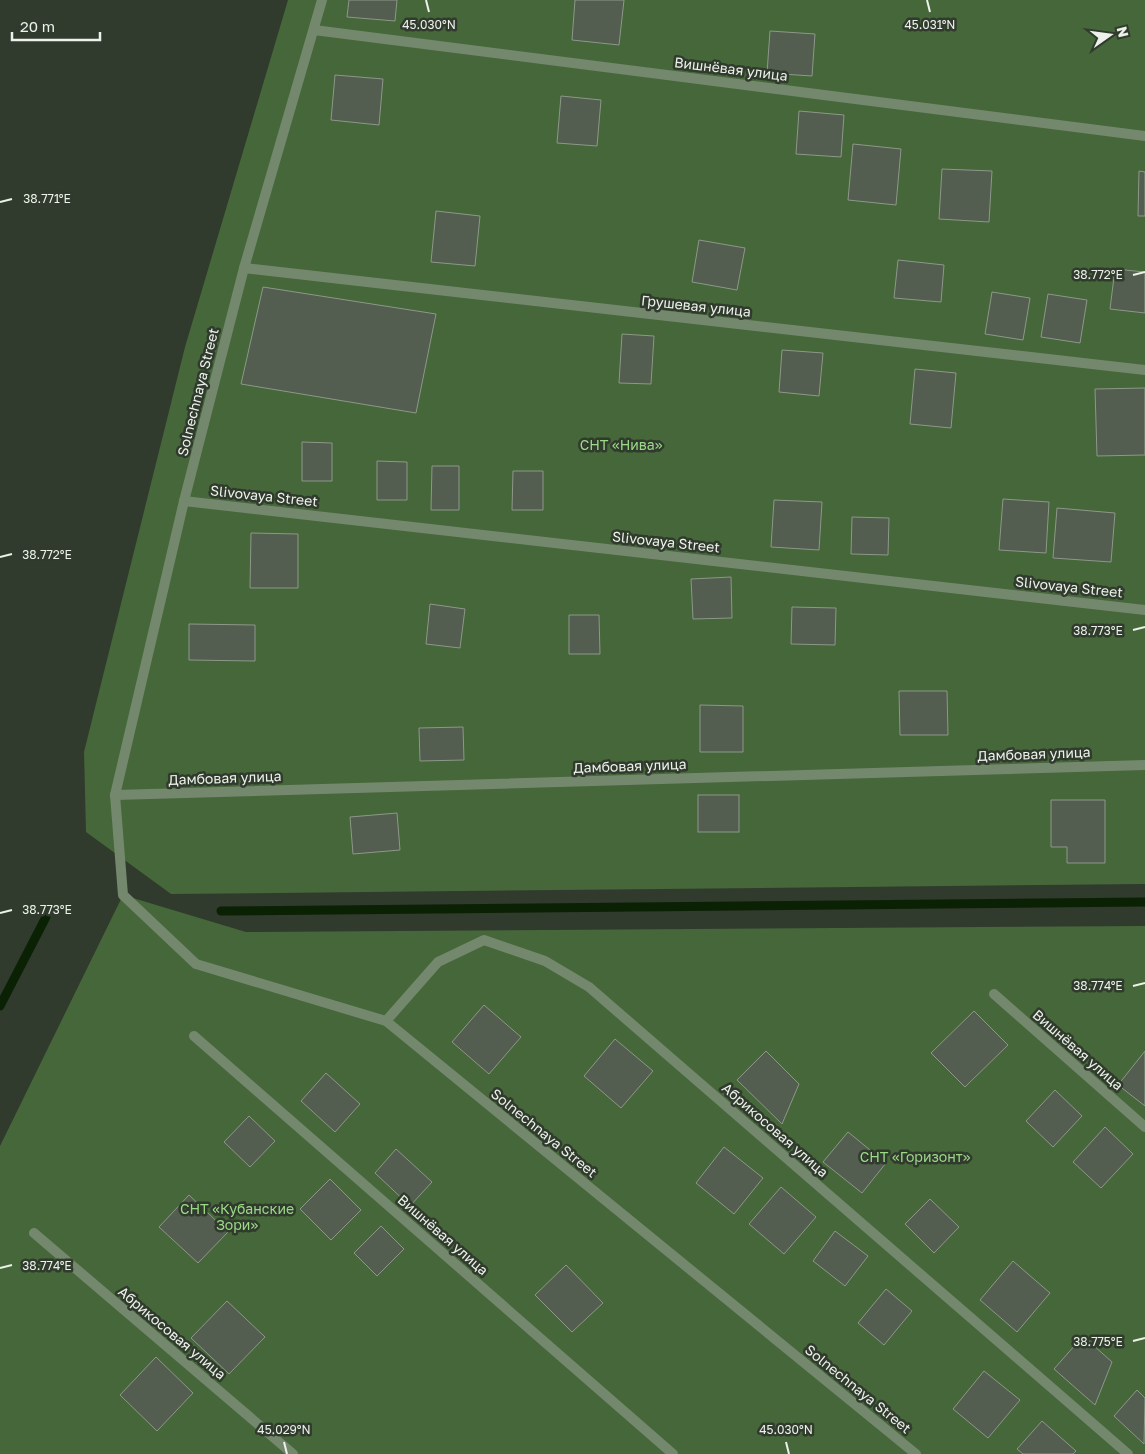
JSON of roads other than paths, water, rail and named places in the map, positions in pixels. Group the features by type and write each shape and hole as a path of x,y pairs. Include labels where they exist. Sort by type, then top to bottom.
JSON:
{"street":[{"name":"Solnechnaya Street","path":"322,0 244,268 184,501 115,795 124,895 196,964 386,1021 916,1454"},
{"name":"Вишнёвая улица","path":"314,30 1145,136"},
{"name":"Грушевая улица","path":"244,268 1145,370"},
{"name":"Slivovaya Street","path":"184,501 1145,610"},
{"name":"Дамбовая улица","path":"115,795 1145,765"},
{"name":"Абрикосовая улица","path":"386,1021 438,962 484,940 545,961 589,987 1128,1454"},
{"name":"Вишнёвая улица","path":"994,994 1145,1127"},
{"name":"Вишнёвая улица","path":"194,1036 673,1454"},
{"name":"Абрикосовая улица","path":"34,1233 293,1454"}],"waterway":[{"path":"221,911 1145,902"},
{"path":"0,1006 46,917"}],"park label":[{"name":"СНТ «Нива»","path":"621,445"},
{"name":"СНТ «Горизонт»","path":"915,1157"},
{"name":"СНТ «Кубанские Зори»","path":"237,1218"}]}
